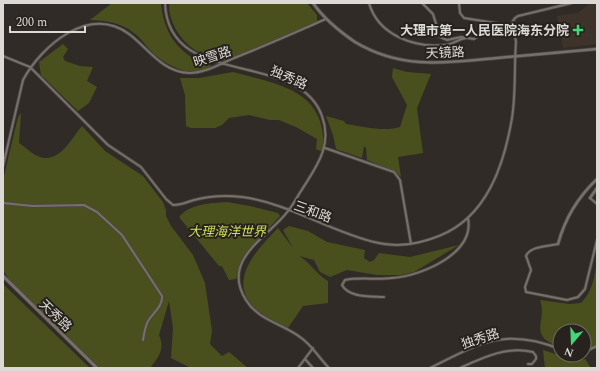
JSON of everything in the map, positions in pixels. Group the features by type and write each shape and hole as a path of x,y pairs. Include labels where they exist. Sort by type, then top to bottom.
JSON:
{"main road":[{"name":"天秀路","path":"3,276 97,368"}],"street":[{"name":"独秀路","path":"165,3 170,26 182,44 199,55 286,82 307,94 317,104 322,116 326,133 324,148 316,169 288,211 247,254 241,269 240,285 245,298 254,310 299,336 313,348 329,368"},
{"name":"天镜路","path":"313,3 326,19 342,32 379,54 398,60 437,63 597,49"},
{"path":"370,3 382,27 397,36 416,42 445,46 467,38"},
{"path":"422,3 433,14 442,39 447,40 461,37 476,38 495,27 510,26"},
{"path":"459,3 460,13 467,19 510,26"},
{"path":"510,26 518,16 572,3"},
{"name":"映雪路","path":"30,67 47,48 63,35 80,28 98,25 112,26 124,31 159,62 177,71 196,72 223,63 326,19"},
{"name":"三和路","path":"30,67 108,145 141,167 169,203 177,205 207,197 230,196 263,202 375,243 394,245 411,244 443,234 468,218 488,193 499,166 512,117 515,36 510,26"},
{"path":"3,56 30,67 20,92 3,166"},
{"path":"324,148 394,172 400,180 411,244"},
{"path":"597,179 580,197 571,210 558,244 531,250 526,256 531,270 525,287 526,292 567,300 578,297 585,288 597,240"},
{"path":"597,188 590,198 597,204"},
{"path":"3,203 33,206 84,205 97,212 116,229 126,241 162,296 163,300 158,310 148,323 143,340"},
{"path":"384,297 363,296 348,292 342,286 345,280 403,277 430,267 454,254 463,246 470,226 468,218"},
{"name":"独秀路","path":"430,368 478,346 500,340 516,338 533,339 552,346"},
{"path":"298,368 313,348"},
{"path":"460,368 486,356 501,352 533,352 536,357 535,361 532,364 528,364"},
{"path":"305,359 313,368"}],"shaded area":[{"name":"大理市第一人民医院海东分院","path":"590,3 597,3 597,44 563,48 557,16 578,13"}],"green space":[{"path":"112,3 161,3 164,20 170,36 187,54 212,67 205,71 189,72 173,67 153,53 137,35 119,24 107,21 90,20"},
{"path":"169,3 307,3 317,15 317,22 234,60 222,60 210,58 199,53 189,45 174,26 170,15"},
{"path":"63,44 68,49 63,57 65,61 80,66 93,67 87,81 97,87 89,103 78,111 41,75 39,62"},
{"path":"393,68 407,72 431,74 417,108 423,153 398,157 401,177 394,171 367,160 366,148 364,146 362,158 336,149 326,116 344,121 346,124 367,128 387,129 400,127 407,105 392,77"},
{"path":"233,72 268,81 283,87 298,94 309,103 318,115 322,131 323,152 316,149 317,139 296,127 279,120 270,120 249,115 229,118 222,125 215,128 191,128 186,126 185,95 180,78 199,78"},
{"path":"21,113 19,143 37,156 47,158 53,157 59,153 64,149 82,126 105,151 143,176 163,202 166,210 166,216 171,226 193,255 205,283 212,331 210,344 222,356 229,352 248,368 191,368 171,358 173,328 169,301 159,335 161,340 160,353 150,368 100,368 12,284 3,270 3,180 18,117"},
{"name":"大理海洋世界","path":"227,202 278,213 280,216 246,253 240,263 236,279 229,280 222,266 219,266 179,217 189,209 201,205"},
{"path":"289,226 308,231 327,242 365,250 364,258 370,262 374,260 379,253 410,257 459,245 414,272 401,275 377,275 347,270 330,277 320,272 314,260 299,256 328,281 328,303 303,306 288,328 261,314 248,300 244,289 244,278 247,267 253,256 278,228 293,248 283,230"},
{"path":"597,262 597,348 592,350 592,323 552,323 552,343 544,338 540,327 542,308 540,300 569,304 581,303 591,289"},
{"path":"3,284 90,368 3,368"},
{"path":"543,350 552,353 552,363 588,363 591,368 545,368"}],"place":[{"name":"大理市第一人民医院海东分院","path":"578,30"}]}
